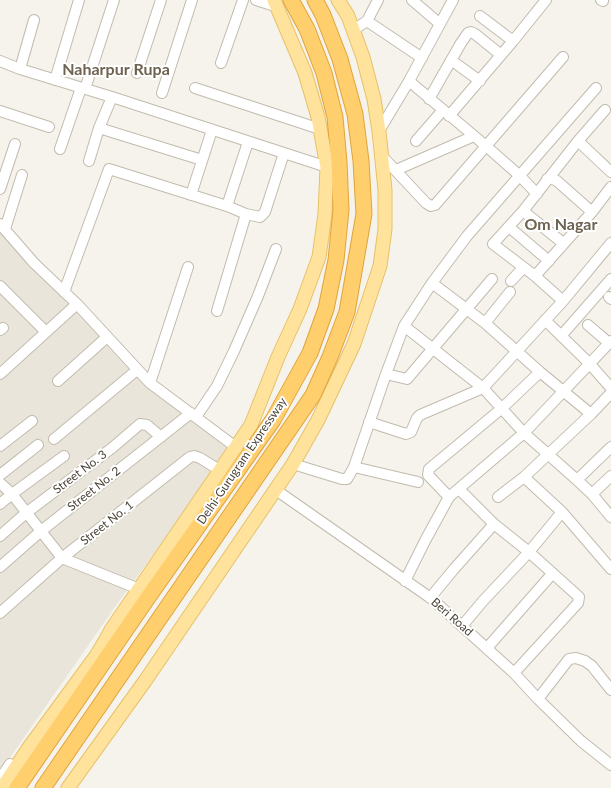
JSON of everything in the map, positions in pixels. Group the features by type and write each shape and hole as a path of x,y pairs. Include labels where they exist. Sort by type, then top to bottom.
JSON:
{"highway":[{"name":"Delhi-Gurugram Expressway","path":"17,788 272,420 310,353 326,309 336,260 341,210 335,117 324,73 310,36 291,0"},
{"name":"Delhi-Gurugram Expressway","path":"43,788 313,396 347,312 364,214 360,155 355,114 340,59 323,15 315,0"},
{"path":"65,788 111,702 131,660"}],"main road":[{"path":"65,788 145,681 293,464 318,420 354,344 380,266 385,229 386,190 374,99 363,57 348,16 338,0"},
{"path":"2,788 30,746 96,656 111,630 237,448 254,419 278,357 300,309 319,257 325,214 327,167 320,129 305,73 276,4"},
{"path":"105,640 129,625"}],"street":[{"path":"55,80 79,0"},
{"path":"60,149 114,0"},
{"path":"137,73 161,0"},
{"path":"162,93 192,0"},
{"path":"221,63 242,0"},
{"path":"256,0 276,4"},
{"path":"353,30 367,21 378,0"},
{"path":"412,0 440,24"},
{"path":"379,132 422,58 453,0"},
{"path":"416,141 480,80 546,0"},
{"path":"480,16 513,41"},
{"path":"20,69 34,20"},
{"path":"367,21 422,58"},
{"path":"429,99 466,35 472,32 501,55"},
{"path":"382,156 426,203 432,206 435,205 563,57"},
{"path":"0,60 20,69 112,97 327,167"},
{"path":"451,60 480,80"},
{"path":"409,81 520,176 537,194"},
{"path":"195,88 320,129"},
{"path":"293,464 345,480 349,477 354,467 404,326 432,283 467,236 596,88"},
{"path":"89,161 99,128 112,97"},
{"path":"563,301 535,276 493,244 523,211 578,141 605,110"},
{"path":"0,111 49,127"},
{"path":"99,128 202,160"},
{"path":"191,195 212,130"},
{"path":"396,170 474,136"},
{"path":"578,141 611,172"},
{"path":"227,206 248,142"},
{"path":"0,189 15,144"},
{"path":"64,292 109,169 227,206 246,214 260,217 265,212 284,153"},
{"path":"22,175 2,226 34,263 77,304 150,383 237,448"},
{"path":"547,180 551,178 557,181 592,212"},
{"path":"535,276 592,212 611,187"},
{"path":"523,211 563,244"},
{"path":"217,311 246,214"},
{"path":"509,227 549,262"},
{"path":"369,422 406,434 411,432 417,418 420,415 483,388 515,351 563,301 611,243"},
{"name":"Street No. 2","path":"0,567 41,530 161,437 194,415 217,386 234,352 276,249"},
{"path":"150,383 188,267"},
{"path":"511,281 523,268"},
{"path":"386,374 406,379 492,279"},
{"path":"561,336 611,279"},
{"path":"432,283 485,322 515,351 591,414"},
{"path":"0,286 46,332"},
{"path":"485,322 510,292"},
{"path":"0,374 77,304"},
{"path":"545,320 589,363 611,388"},
{"path":"405,581 449,497 524,433 589,363 610,344 588,325"},
{"path":"404,326 434,348 483,388 524,433 592,494 611,517"},
{"path":"58,381 107,337"},
{"path":"54,439 137,370"},
{"path":"449,497 428,475 429,469 501,409 540,372"},
{"path":"498,497 549,455 611,393"},
{"path":"0,446 32,421"},
{"name":"Street No. 3","path":"0,536 26,513 112,448 140,424 147,424 161,437"},
{"path":"0,475 38,445"},
{"path":"577,480 611,447"},
{"path":"0,504 64,456"},
{"name":"Street No. 1","path":"0,613 62,558 190,457 194,456 200,458 221,471"},
{"path":"354,467 418,482"},
{"path":"592,494 611,476"},
{"path":"524,477 562,512 592,545 611,569"},
{"path":"0,483 12,494 62,558 139,589"},
{"path":"459,489 494,524 529,552 552,574 579,596 578,603 514,673"},
{"name":"Beri Road","path":"276,490 430,598 514,673 581,741 611,765"},
{"path":"462,626 483,601 529,552 562,512"},
{"path":"430,598 494,524"},
{"path":"487,648 552,574"},
{"path":"0,779 85,661 105,640"},
{"path":"538,699 569,659 576,658 592,666 611,690"}],"shaded area":[{"path":"0,224 167,399 231,447 115,607 0,772"}],"district":[{"name":"Naharpur Rupa","path":"116,70"},
{"name":"Om Nagar","path":"561,225"}]}
